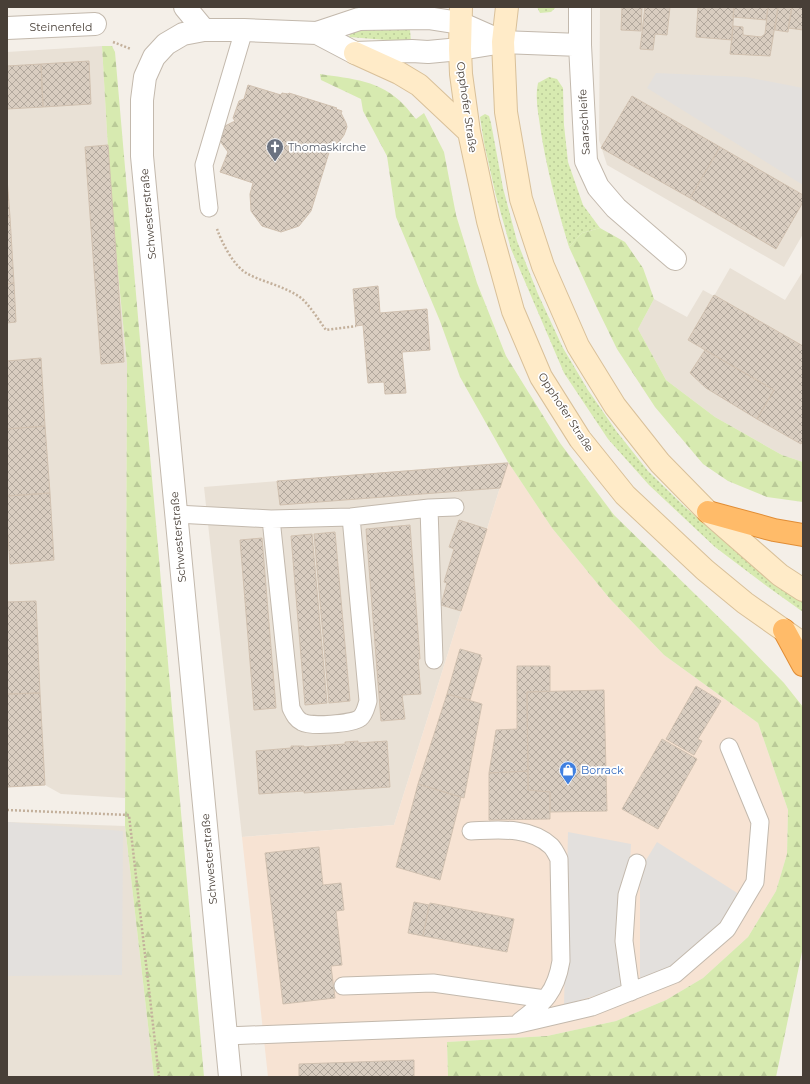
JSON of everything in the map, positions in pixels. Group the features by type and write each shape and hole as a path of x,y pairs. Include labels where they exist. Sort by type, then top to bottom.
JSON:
{"highway":[{"path":"708,512 774,530 803,535"},
{"path":"784,630 803,665"}],"main road":[{"path":"507,7 503,42 506,112 520,199 543,266 578,346 615,406 660,463 708,512 780,575 803,590"},
{"path":"460,49 461,15"},
{"name":"Opphofer Straße","path":"460,49 461,74 469,132 488,221 513,311 541,377 580,439 625,494 705,570 745,603 803,644"},
{"path":"355,53 399,72 419,85 469,132"}],"street":[{"path":"185,7 204,30"},
{"name":"Saarschleife","path":"580,7 580,45 586,161 598,187 616,208 675,259"},
{"name":"Opphofer Straße","path":"204,30 317,33 359,19 428,18 461,15 503,42"},
{"name":"Steinenfeld","path":"7,28 95,24"},
{"name":"Schwesterstraße","path":"204,30 183,34 166,44 154,57 145,78 142,100 142,156 230,1077"},
{"name":"Opphofer Straße","path":"317,33 355,53 412,51 428,52 460,49 503,42"},
{"path":"503,42 580,45"}],"lane":[{"path":"209,208 204,165 244,30"},
{"path":"176,514 271,519 351,518 429,508 455,507"},
{"path":"429,508 434,660"},
{"path":"271,519 291,708 296,718 303,723 313,725 353,721 361,717 366,709 368,701 351,518"},
{"path":"226,1036 515,1025 592,1007 675,974 727,929 755,882 760,822 729,747"},
{"path":"471,831 514,830 537,837 552,846 559,859 561,961 558,975 554,986 545,999 515,1025"},
{"path":"631,992 624,941 626,895 637,863"},
{"path":"343,986 433,983 545,999"}],"path":[{"name":"Steinenfeld","path":"95,24 111,41 154,57"},
{"path":"209,208 222,241 235,263 246,274 282,288 302,299 326,330 356,326"},
{"path":"7,810 129,815 159,1077"}],"shaded area":[{"path":"600,7 803,7 803,234 784,267 607,165 599,140"},
{"path":"102,46 111,201 127,364 125,798 61,794 45,785 7,786 7,52"},
{"path":"656,73 746,77 803,88 803,185 647,88"},
{"path":"730,268 785,300 803,271 803,462 782,455 715,417 666,380 638,329 654,299 687,317 703,290 714,296"},
{"path":"508,462 394,825 242,837 204,487"},
{"path":"508,462 552,528 610,599 664,655 758,723 788,810 787,854 776,891 748,937 703,978 666,1000 616,1021 547,1036 447,1042 448,1077 268,1077 242,837 394,825"},
{"path":"7,822 125,826 154,1077 7,1077"},
{"path":"7,822 123,831 122,975 7,976"},
{"path":"568,832 631,844 624,987 564,1005"},
{"path":"657,842 742,896 724,925 673,970 640,981 640,870"}],"green space":[{"path":"537,7 556,7 551,12 540,13"},
{"path":"355,30 410,30 411,42 349,37 351,32"},
{"path":"102,46 112,46 115,52 204,1077 154,1077 125,826 127,364 111,201"},
{"path":"320,74 354,79 385,90 404,105 416,119 424,113 444,152 456,215 477,283 506,356 560,443 614,515 742,640 784,683 803,707 803,947 776,1077 448,1077 447,1042 547,1036 616,1021 666,1000 703,978 748,937 776,891 787,854 788,810 758,723 664,655 610,599 552,528 508,462 460,377 440,321 396,217 387,156 363,111 361,99 321,80"},
{"path":"549,77 557,79 563,88 564,125 568,162 583,205 600,228 582,233 569,247 549,172 542,141 538,110 538,83"},
{"path":"485,114 489,116 491,123 503,188 517,241 538,294 563,348 588,390 617,432 648,471 685,507 745,558 803,600 803,612 715,547 649,485 608,439 564,373 511,249 496,196 484,143 480,117"},
{"path":"600,228 625,242 643,268 654,299 638,329 666,380 715,417 782,455 803,462 803,502 767,497 728,481 703,464 655,407 617,349 569,247 582,233"}],"building":[{"path":"622,7 642,7 641,31 621,30"},
{"path":"645,7 670,7 667,35 655,34 653,50 640,49"},
{"path":"734,7 732,40 696,37 698,8"},
{"path":"734,7 768,7 766,20 733,17"},
{"path":"768,7 778,7 770,56 730,54 733,26 743,27 743,35 761,37 765,34"},
{"path":"778,7 792,7 788,32 775,30"},
{"path":"792,7 803,7 803,30 788,28"},
{"path":"89,61 91,104 43,107 41,64"},
{"path":"41,64 43,107 7,109 7,66"},
{"name":"Thomaskirche","path":"248,85 281,95 282,93 289,93 337,108 336,109 342,111 341,113 347,127 339,142 331,146 311,211 299,226 281,232 262,226 251,211 250,194 253,183 220,172 228,152 220,141 225,126 235,121 233,118 239,101 244,99"},
{"path":"632,96 720,147 690,198 601,148"},
{"path":"108,145 124,362 101,364 85,147"},
{"path":"720,147 803,195 803,202 776,249 690,198"},
{"path":"7,178 10,217 7,217"},
{"path":"7,217 10,217 14,283 7,284"},
{"path":"14,283 16,322 7,323 7,284"},
{"path":"378,286 380,313 427,309 430,350 402,352 406,393 385,394 384,382 368,383 363,325 356,326 353,289"},
{"path":"714,295 803,346 803,440 801,444 757,419 774,390 688,340"},
{"path":"705,350 774,390 757,419 706,388 690,373"},
{"path":"41,358 45,426 7,429 7,361"},
{"path":"45,426 50,493 7,496 7,429"},
{"path":"508,463 500,488 280,505 277,481"},
{"path":"50,493 54,560 10,564 7,525 7,496"},
{"path":"459,520 487,529 461,611 441,605 447,583 444,582 454,549 449,547"},
{"path":"410,525 420,659 418,659 421,694 402,695 405,719 381,721 366,529"},
{"path":"335,532 350,701 329,703 314,534"},
{"path":"312,534 327,703 305,705 291,536"},
{"path":"262,538 276,708 254,710 240,540"},
{"path":"36,601 40,693 7,694 7,602"},
{"path":"460,649 481,655 480,657 482,658 470,700 447,694"},
{"path":"517,666 550,666 550,691 527,692 528,771 489,773 496,730 517,729"},
{"path":"696,686 721,701 698,739 702,741 694,755 666,739"},
{"path":"604,690 607,811 550,812 550,792 528,790 527,692"},
{"path":"40,693 45,785 7,787 7,694"},
{"path":"447,694 482,704 464,798 418,784"},
{"path":"662,739 697,759 658,829 622,809"},
{"path":"358,741 358,743 387,741 390,787 304,793 304,791 259,794 256,751 291,748 291,746 304,747 345,744 345,742"},
{"path":"528,771 528,790 550,792 550,819 489,820 489,773"},
{"path":"418,784 461,797 440,880 396,867"},
{"path":"319,847 323,885 341,883 344,910 336,911 342,965 331,966 335,998 283,1004 265,853"},
{"path":"414,902 429,905 423,936 408,933"},
{"path":"430,903 514,919 507,952 423,936"},
{"path":"414,1060 414,1077 299,1077 299,1064"}],"place":[{"name":"Thomaskirche","path":"275,162"},
{"name":"Borrack","path":"568,785"}]}
